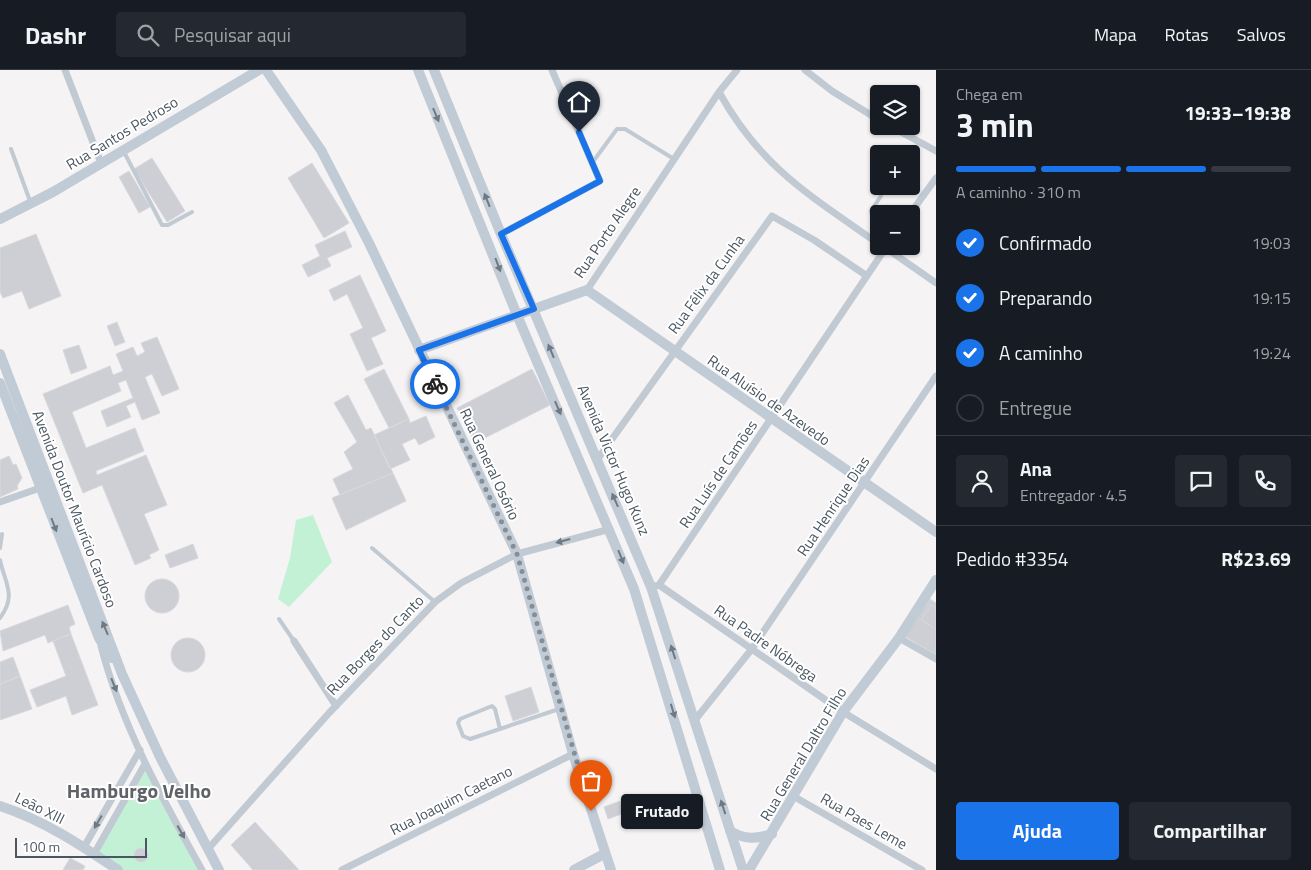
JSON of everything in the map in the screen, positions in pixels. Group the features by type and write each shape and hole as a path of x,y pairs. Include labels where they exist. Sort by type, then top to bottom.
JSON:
{"main road":[{"name":"Rua Santos Pedroso","path":"0,219 101,163 259,70"},
{"name":"Rua General Osório","path":"266,70 321,150 369,243 517,554 573,754 604,854 611,870"},
{"name":"Avenida Victor Hugo Kunz","path":"418,70 517,315 634,589 720,870"},
{"name":"Avenida Victor Hugo Kunz","path":"434,70 597,460 655,586 743,870"},
{"name":"Rua Porto Alegre","path":"419,350 587,290"},
{"name":"Rua Aluísio de Azevedo","path":"587,290 771,420 936,532"},
{"name":"Avenida Doutor Maurício Cardoso","path":"0,354 30,430 40,474 40,488 51,502"},
{"name":"Avenida Doutor Maurício Cardoso","path":"0,383 20,434 40,474 83,586 152,742 219,870"},
{"path":"5,399 16,395"},
{"path":"20,434 30,430"},
{"name":"Rua General Daltro Filho","path":"749,870 843,712 899,638 936,580"},
{"name":"Avenida Doutor Maurício Cardoso","path":"83,586 99,638 122,674"},
{"name":"Leão XIII","path":"0,806 22,813 84,847 118,870"},
{"path":"730,832 742,838 755,840 772,834"},
{"path":"574,870 604,854"}],"street":[{"path":"65,70 101,163"},
{"path":"501,234 600,181 552,70"},
{"name":"Rua Porto Alegre","path":"587,290 719,92 737,70"},
{"path":"805,70 832,92 870,115"},
{"path":"719,92 734,119 757,150 790,182 870,238"},
{"path":"907,135 936,151"},
{"path":"916,205 936,178"},
{"name":"Rua Félix da Cunha","path":"597,460 772,216 814,240 868,276"},
{"name":"Rua Luís de Camões","path":"655,586 771,420 880,255"},
{"path":"896,255 936,283"},
{"name":"Rua Henrique Dias","path":"695,720 751,650 865,484 936,376"},
{"path":"0,502 40,488"},
{"name":"Rua Borges do Canto","path":"208,849 336,706 435,602 461,583 517,554 610,529"},
{"name":"Rua Padre Nóbrega","path":"655,586 843,712 936,769"},
{"path":"99,638 108,670 145,764 202,870"},
{"path":"899,638 936,659"},
{"path":"294,641 336,706"},
{"path":"84,847 140,750"},
{"name":"Rua Joaquim Caetano","path":"342,870 573,754"},
{"path":"94,854 145,764"},
{"name":"Rua Paes Leme","path":"793,796 922,870"}],"lane":[{"path":"592,163 617,129 625,129 675,159"},
{"path":"11,149 31,203"},
{"path":"122,150 162,224 168,225 192,212"},
{"path":"875,205 881,196"},
{"path":"0,548 2,534"},
{"path":"372,548 435,602"},
{"path":"0,560 8,590 9,606 0,618"},
{"path":"279,619 294,641"},
{"path":"500,729 495,709 492,706 460,719 458,723 463,736 470,739 500,729 560,709"}],"green space":[{"path":"313,515 332,562 289,607 278,599 290,558 296,520"},
{"path":"145,768 200,870 122,870 97,853"}],"building":[{"path":"152,158 185,211 167,222 134,169"},
{"path":"312,163 349,223 324,238 288,178"},
{"path":"129,171 150,207 139,213 119,177"},
{"path":"345,231 352,247 327,258 331,266 308,277 302,265 320,256 315,245"},
{"path":"36,234 61,296 29,309 22,291 3,298 0,292 0,248"},
{"path":"360,275 386,331 371,338 383,364 367,371 350,334 363,328 347,294 334,301 329,290"},
{"path":"117,322 125,342 115,346 107,326"},
{"path":"157,337 179,389 162,396 152,374 145,377 160,413 142,420 135,402 126,406 131,417 107,427 101,411 133,398 126,380 118,383 121,391 72,412 86,448 135,428 144,451 96,471 97,475 146,455 167,505 144,514 159,550 149,555 151,558 135,565 102,485 83,493 43,394 110,366 113,375 123,371 116,354 133,347 137,356 145,352 141,343"},
{"path":"79,345 87,368 71,374 63,350"},
{"path":"384,369 409,419 389,428 364,379"},
{"path":"532,369 550,405 475,443 457,408"},
{"path":"348,395 366,430 371,428 393,473 340,495 333,479 353,469 344,452 357,442 334,403"},
{"path":"426,416 435,437 419,445 415,438 402,444 410,460 390,469 374,435 409,419 410,423"},
{"path":"9,456 13,465 16,464 22,478 17,486 18,489 0,497 0,460"},
{"path":"393,473 406,501 346,530 332,498"},
{"path":"193,544 198,558 170,568 165,555"},
{"path":"162,579 174,584 179,596 174,608 162,613 150,608 145,596 150,584"},
{"path":"930,599 936,603 936,655 904,636"},
{"path":"68,605 75,624 69,627 71,634 48,643 45,635 3,651 0,631"},
{"path":"931,605 936,608 936,629 921,620"},
{"path":"71,634 98,705 72,715 66,696 37,707 30,690 66,676 53,641"},
{"path":"188,638 200,643 205,655 200,667 188,672 176,667 171,655 176,643"},
{"path":"13,657 20,676 0,684 0,662"},
{"path":"20,676 32,709 0,720 0,684"},
{"path":"531,687 539,712 513,721 505,696"},
{"path":"620,801 624,813 608,819 604,807"},
{"path":"255,822 299,870 253,870 231,845"},
{"path":"138,848 144,848 148,855 144,862 138,862 134,858 134,852"},
{"path":"70,858 85,866 83,870 63,870"}],"way so far":[{"path":"435,384 517,554 573,754 591,811"}],"place":[{"name":"Frutado","path":"591,811"}],"district":[{"name":"Hamburgo Velho","path":"139,790"}],"route":[{"path":"435,384 419,350 534,309 501,234 600,181 579,132"}]}
